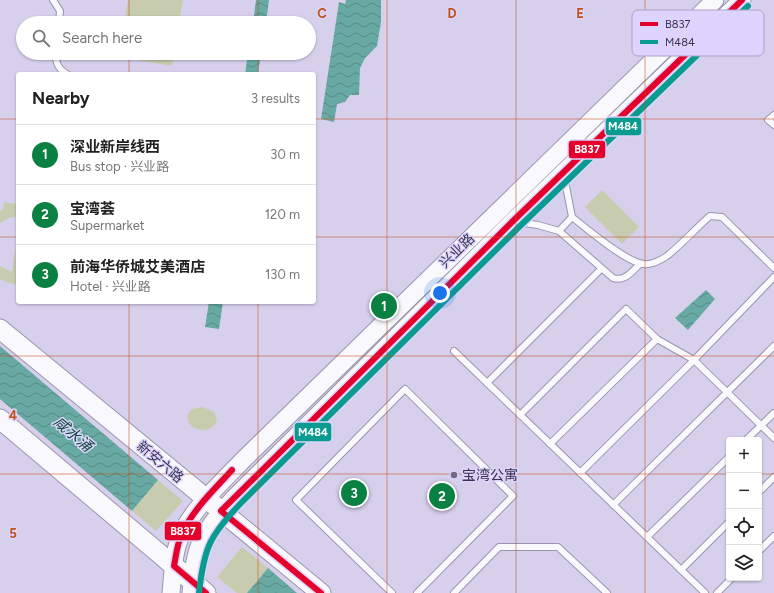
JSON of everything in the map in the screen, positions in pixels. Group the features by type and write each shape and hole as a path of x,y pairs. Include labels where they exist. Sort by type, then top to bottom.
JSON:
{"main road":[{"name":"兴业路","path":"705,10 715,0"},
{"name":"兴业路","path":"732,10 742,0"},
{"name":"兴业路","path":"171,593 177,548 181,534 190,519 244,458 658,56"},
{"name":"兴业路","path":"196,589 198,551 202,539 221,511 513,221 684,56"},
{"path":"484,225 482,231 484,237 489,240 496,238"},
{"name":"新安六路","path":"0,329 206,500 321,593"},
{"path":"0,419 174,566 196,589"}],"lane":[{"path":"52,1 60,11 60,16"},
{"path":"56,60 62,72"},
{"path":"774,115 768,120 774,126"},
{"path":"563,173 572,217 625,257 640,264 645,265 654,263 667,256 710,216 722,217 774,268"},
{"path":"559,231 572,217"},
{"path":"513,221 538,225 559,231 601,269 617,280 626,276 640,264"},
{"path":"487,383 601,269"},
{"path":"580,473 694,360 774,277"},
{"path":"520,415 626,309 657,339 694,360 774,438"},
{"path":"550,444 657,339"},
{"path":"613,505 774,346"},
{"path":"454,351 705,593"},
{"path":"392,593 296,500 405,389 513,496 417,593"},
{"path":"749,437 774,413"},
{"path":"647,537 726,460"},
{"path":"762,489 774,477"},
{"path":"681,570 726,525"},
{"path":"762,548 774,536"},
{"path":"454,593 499,547 558,547 608,593"},
{"path":"717,593 729,581"}],"shaded area":[{"path":"128,0 183,0 180,16 125,16"},
{"path":"136,60 173,60 172,66"},
{"path":"602,190 639,227 622,244 585,207"},
{"path":"4,202 16,204 16,216 9,218 0,223 0,211 3,210"},
{"path":"16,245 16,284 0,279 0,266 12,272"},
{"path":"203,407 214,412 217,421 207,430 195,428 190,425 188,420 188,415 192,409"},
{"path":"158,480 183,501 156,531 132,511"},
{"path":"242,547 268,568 247,593 237,593 217,577"}],"water":[{"path":"256,0 269,0 267,16 254,16"},
{"path":"346,0 381,0 381,22 377,46 365,58 360,68 359,95 350,95 345,102 337,104 334,122 321,119 339,2 345,4"},
{"path":"247,60 260,60 258,72 245,72"},
{"path":"706,290 715,299 688,330 675,318"},
{"path":"209,304 223,304 219,329 205,327"},
{"name":"咸水涌","path":"0,346 158,480 132,511 0,399"},
{"path":"268,568 297,593 247,593"}],"transit line":[{"name":"B837","path":"732,10 742,0"},
{"name":"M484","path":"744,10 748,6"},
{"name":"B837","path":"321,593 221,511 513,221 684,56"},
{"name":"M484","path":"199,593 206,553 216,533 231,513 519,227 696,56"},
{"name":"B837","path":"206,593 174,566 178,547 181,536 197,509 232,470"}],"place":[{"name":"深业新岸线西","path":"384,306"},
{"name":"宝湾公寓","path":"454,475"},
{"name":"前海华侨城艾美酒店","path":"354,493"},
{"name":"宝湾荟","path":"442,496"}]}
